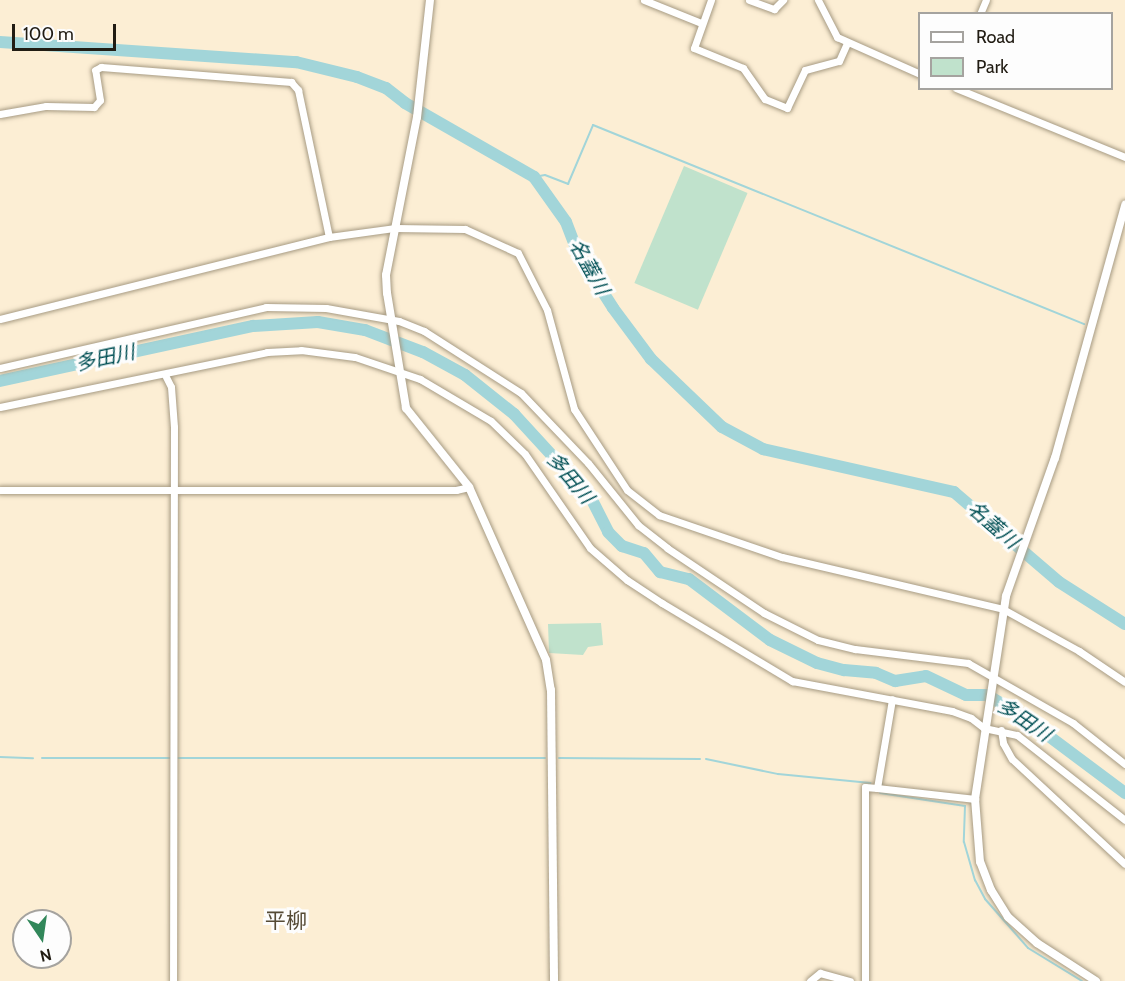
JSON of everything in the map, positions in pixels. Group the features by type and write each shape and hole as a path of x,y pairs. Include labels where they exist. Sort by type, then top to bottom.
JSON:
{"street":[{"path":"430,0 417,117 386,275 392,323 401,394 413,420 469,487 550,675 554,981"},
{"path":"644,0 701,23"},
{"path":"711,0 694,48 743,68 765,99 788,108 805,70 839,61 847,44"},
{"path":"749,0 774,9 783,0"},
{"path":"818,0 832,32 847,44 918,73"},
{"path":"0,114 46,106 94,107 100,100 95,70 102,67 291,82 298,90 329,237"},
{"path":"961,90 1125,157"},
{"path":"1096,981 1037,943 1008,917 980,862 975,800 1003,609 1024,539 1062,436 1125,205"},
{"path":"0,319 329,237 395,228 465,229 518,253 547,310 574,410 627,490 659,515 782,557 1003,609 1079,651 1125,682"},
{"path":"0,368 266,307 326,308 424,331 522,393 588,463 638,525 667,548 764,613 818,640 968,663 992,681 1073,723 1125,764"},
{"path":"0,407 165,375 267,352 301,350 355,357 398,370 420,379 491,421 525,454 590,548 627,580 792,681 952,711 1017,735 1125,820"},
{"path":"165,375 171,387 174,490 173,981"},
{"path":"0,490 456,490 469,487"},
{"path":"877,788 892,699"},
{"path":"1001,730 1003,743 1012,759 1125,864"},
{"path":"865,981 865,787 975,800"},
{"path":"810,981 820,973 850,981"}],"green space":[{"path":"684,166 748,193 698,310 634,283"},
{"path":"601,623 603,645 588,647 583,655 549,653 548,624"}],"waterway":[{"name":"名蓋川","path":"0,42 296,62 357,77 386,88 405,103 534,177 566,222 578,253 613,308 651,359 722,427 763,449 954,492 1059,582 1125,624"},
{"path":"534,177 545,175 568,184 593,125 1084,324"},
{"name":"多田川","path":"0,381 253,326 318,322 365,330 423,352 465,375 514,414 591,498 608,532 622,546 644,553 660,572 689,579 770,640 817,663 844,670 876,673 895,681 926,676 966,695 987,695 1022,716 1125,793"},
{"path":"0,757 33,758"},
{"path":"42,758 170,758"},
{"path":"177,758 545,758"},
{"path":"559,758 700,759"},
{"path":"706,759 778,774 871,783"},
{"path":"880,793 965,806 964,842 975,880 985,899 1028,948 1082,981"}],"district":[{"name":"平柳","path":"286,921"}]}
